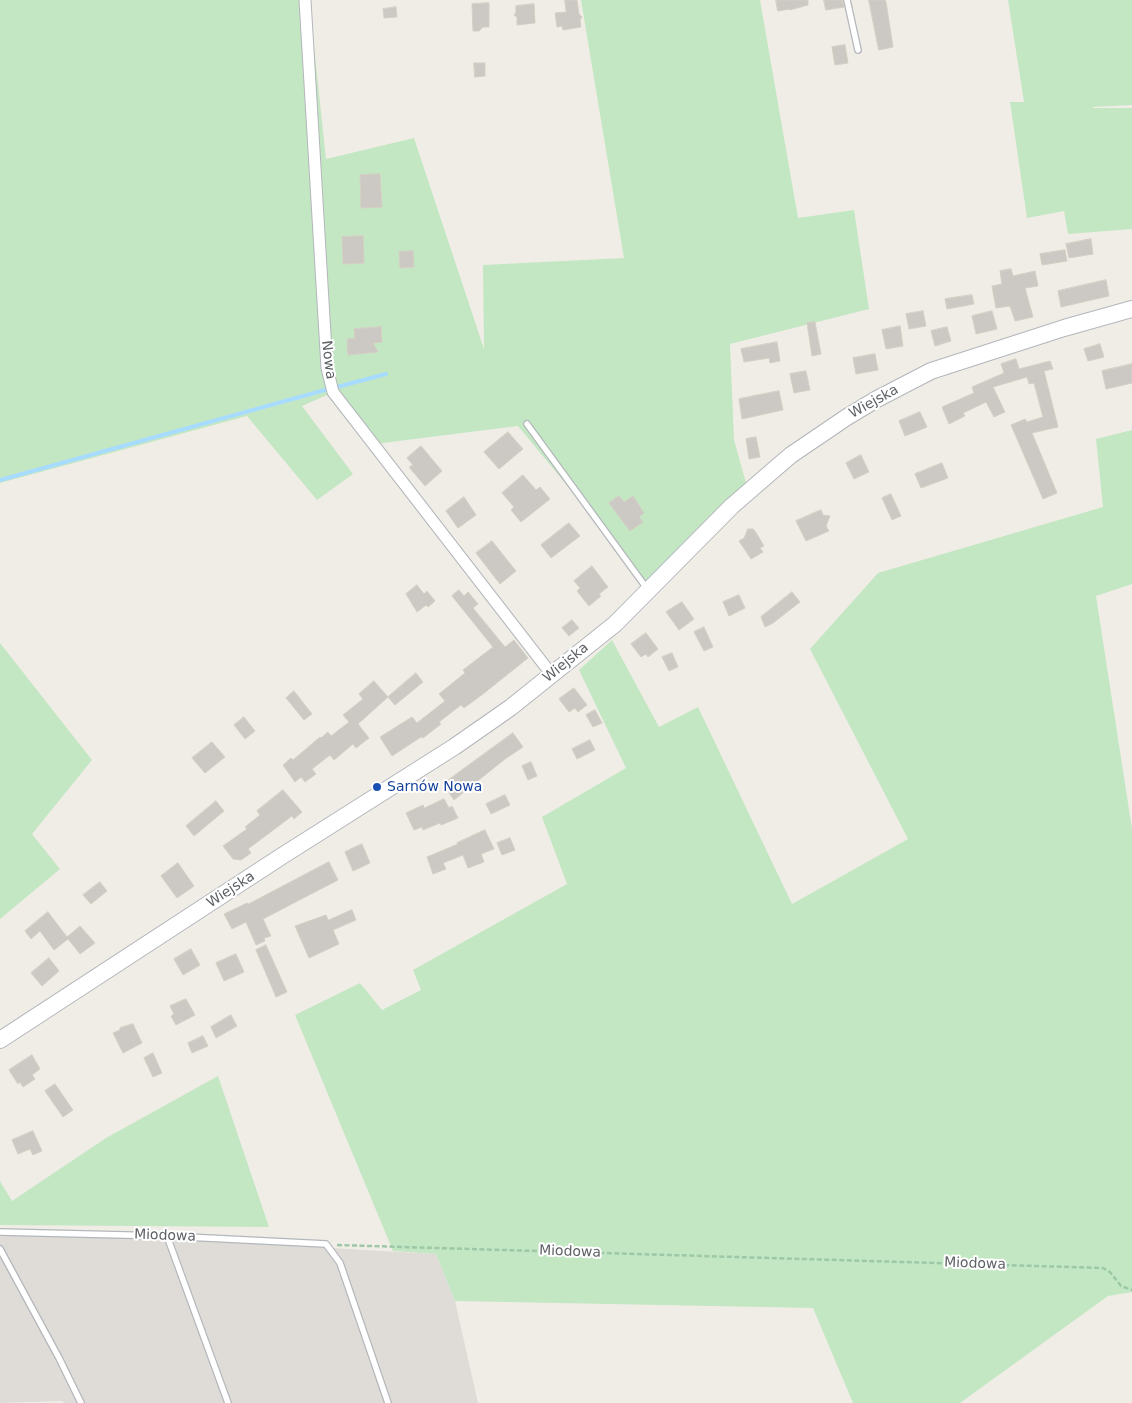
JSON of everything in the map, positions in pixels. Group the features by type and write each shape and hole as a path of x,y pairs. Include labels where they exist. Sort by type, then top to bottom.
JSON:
{"street":[{"name":"Nowa","path":"305,0 327,368 333,392 552,675"},
{"name":"Wiejska","path":"0,1040 282,856 446,752 552,675 615,624 649,592 732,506 791,455 847,417 869,403 932,371 1064,328 1132,309"}],"lane":[{"path":"847,0 858,50"},
{"path":"527,424 649,592"},
{"name":"Miodowa","path":"0,1232 167,1236 326,1244"},
{"path":"167,1236 228,1403"},
{"path":"326,1244 340,1262 388,1403"},
{"path":"0,1249 80,1403"}],"path":[{"name":"Miodowa","path":"326,1244 1103,1268 1110,1272 1121,1286 1132,1290"}],"shaded area":[{"path":"0,1229 436,1254 455,1301 478,1403 64,1403 62,1401 0,1403"}],"green space":[{"path":"0,0 309,0 326,159 414,138 484,349 483,265 624,258 581,0 760,0 798,218 854,210 869,309 730,344 734,440 746,483 680,552 646,581 518,426 367,445 327,395 302,406 353,474 317,500 247,416 0,483"},
{"path":"1008,0 1132,0 1132,105 1093,108 1132,108 1132,229 1068,234 1064,211 1027,218 1010,102 1024,102"},
{"path":"1132,430 1132,584 1096,596 1132,829 1132,1292 1108,1296 960,1403 853,1403 813,1308 455,1301 436,1254 393,1251 295,1015 360,983 382,1010 421,990 413,970 567,884 542,817 626,768 579,670 612,640 659,727 698,707 792,904 908,839 810,649 878,573 1103,507 1096,439"},
{"path":"0,643 92,760 32,834 60,869 0,919"},
{"path":"218,1076 269,1227 0,1225 0,1181 12,1201 106,1138"}],"building":[{"path":"565,0 577,0 579,14 582,17 580,20 581,27 563,30 562,26 557,27 555,13 566,12"},
{"path":"776,0 808,0 808,5 778,11"},
{"path":"824,0 842,0 844,7 826,10"},
{"path":"869,0 885,0 893,47 879,50"},
{"path":"489,3 489,27 473,31 472,4"},
{"path":"534,4 535,23 517,25 517,17 514,15 516,6"},
{"path":"396,7 397,17 384,18 383,9"},
{"path":"845,45 848,63 835,65 832,47"},
{"path":"474,63 485,63 485,76 475,77"},
{"path":"380,174 382,207 361,208 360,175"},
{"path":"363,236 364,263 343,264 342,237"},
{"path":"1091,239 1093,254 1069,258 1066,244"},
{"path":"1065,250 1067,261 1042,265 1040,254"},
{"path":"413,251 414,267 400,268 399,252"},
{"path":"1011,269 1013,276 1035,271 1038,286 1025,288 1033,317 1015,321 1010,306 996,308 992,286 1002,284 1000,271"},
{"path":"1106,280 1109,296 1061,307 1058,291"},
{"path":"972,295 974,304 947,309 945,299"},
{"path":"923,311 926,326 909,329 906,314"},
{"path":"992,311 997,329 976,334 972,316"},
{"path":"815,322 821,354 812,356 807,323"},
{"path":"900,326 903,346 886,349 882,330"},
{"path":"381,327 382,342 373,343 378,352 348,355 347,339 355,338 354,329"},
{"path":"947,327 951,341 935,346 931,331"},
{"path":"777,342 780,361 770,363 769,358 744,362 741,349"},
{"path":"1100,344 1104,357 1088,361 1084,349"},
{"path":"875,354 878,370 856,374 853,358"},
{"path":"1016,359 1019,369 1050,361 1053,369 1044,371 1058,427 1032,433 1057,493 1043,499 1011,425 1025,419 1027,422 1043,417 1034,383 1029,384 1027,377 993,387 1005,412 994,417 986,402 963,413 965,416 949,424 942,407 974,393 972,387 1004,373 1001,364"},
{"path":"1132,364 1132,383 1106,389 1102,371"},
{"path":"806,371 810,390 794,393 790,374"},
{"path":"779,391 783,410 742,419 739,399"},
{"path":"920,412 927,427 905,436 899,421"},
{"path":"508,432 523,449 499,469 484,452"},
{"path":"756,437 760,457 749,459 746,439"},
{"path":"421,446 442,471 425,486 409,467 413,465 407,458"},
{"path":"861,455 869,472 854,479 846,463"},
{"path":"942,463 948,478 921,488 915,474"},
{"path":"523,475 536,490 540,487 550,499 521,522 511,510 514,507 502,493"},
{"path":"891,494 901,516 892,520 882,498"},
{"path":"619,496 624,502 633,496 644,513 639,517 643,522 630,531 609,503"},
{"path":"464,497 476,515 458,528 446,511"},
{"path":"821,510 823,515 830,516 826,526 829,531 806,541 796,521"},
{"path":"569,523 580,536 551,558 541,545"},
{"path":"748,529 755,531 764,546 760,548 763,552 751,559 739,541 744,538"},
{"path":"492,541 516,571 500,584 476,553"},
{"path":"592,566 608,587 589,606 577,591 580,588 574,581"},
{"path":"417,585 424,594 427,591 435,601 417,612 406,594"},
{"path":"459,590 464,596 468,592 478,604 473,608 505,647 514,640 528,658 464,708 461,705 439,722 441,724 423,738 421,737 392,756 380,737 412,717 417,723 445,701 439,694 465,673 463,670 493,647 452,596"},
{"path":"792,592 800,602 765,627 761,617"},
{"path":"739,595 745,608 729,616 723,602"},
{"path":"682,602 694,619 679,630 666,612"},
{"path":"572,620 579,628 569,636 562,628"},
{"path":"704,627 713,647 704,651 694,632"},
{"path":"646,633 658,649 648,657 646,654 641,657 631,644"},
{"path":"672,653 678,667 669,671 662,657"},
{"path":"416,673 423,682 395,705 388,697"},
{"path":"374,681 388,697 358,724 369,738 356,748 353,744 334,760 330,755 312,769 316,774 305,782 301,777 295,782 283,765 291,758 293,760 320,737 328,732 331,736 349,722 343,715 363,699 359,694"},
{"path":"574,688 587,705 578,712 575,708 569,712 559,699"},
{"path":"294,691 312,714 304,720 286,698"},
{"path":"595,710 602,723 593,727 586,715"},
{"path":"244,717 255,731 245,739 234,725"},
{"path":"513,733 523,747 454,800 443,784"},
{"path":"590,740 595,750 577,759 572,749"},
{"path":"212,742 225,757 205,773 192,758"},
{"path":"531,762 537,776 528,780 522,766"},
{"path":"283,790 302,812 294,819 292,816 248,849 251,853 241,860 233,859 223,846 247,829 245,827 260,815 257,811"},
{"path":"505,795 510,805 491,814 486,804"},
{"path":"444,799 449,808 452,806 458,818 423,830 422,827 414,830 406,813 423,805 424,808"},
{"path":"216,801 224,811 194,836 186,826"},
{"path":"485,830 494,849 481,854 484,862 468,868 463,855 443,863 446,869 433,874 427,857"},
{"path":"510,838 515,850 502,855 497,843"},
{"path":"362,844 370,863 353,871 345,852"},
{"path":"329,862 338,880 263,919 271,936 264,938 265,941 256,945 246,922 232,929 224,914 248,904"},
{"path":"178,863 194,886 177,898 161,876"},
{"path":"100,882 107,891 91,904 83,895"},
{"path":"352,910 356,920 333,930 339,944 309,958 295,926 326,915 328,920"},
{"path":"48,912 67,937 80,926 95,943 80,954 68,939 54,950 40,931 31,939 25,931"},
{"path":"266,945 287,992 276,997 256,950"},
{"path":"191,949 200,965 183,975 174,959"},
{"path":"236,954 244,972 224,981 216,963"},
{"path":"49,958 59,971 42,986 31,973"},
{"path":"186,999 195,1015 176,1025 171,1016 174,1014 170,1006"},
{"path":"231,1015 237,1026 216,1038 211,1027"},
{"path":"133,1024 142,1043 123,1053 113,1033 120,1030 120,1028"},
{"path":"203,1036 208,1046 192,1053 188,1043"},
{"path":"153,1053 162,1073 153,1077 144,1058"},
{"path":"32,1055 40,1069 32,1075 35,1079 23,1087 20,1082 18,1084 9,1070"},
{"path":"55,1084 73,1110 63,1117 45,1091"},
{"path":"33,1131 42,1151 33,1155 30,1149 18,1154 12,1140"}],"waterway":[{"path":"337,387 386,374"},
{"path":"0,480 325,390"}],"place":[{"name":"Sarnów Nowa","path":"377,787"}]}
